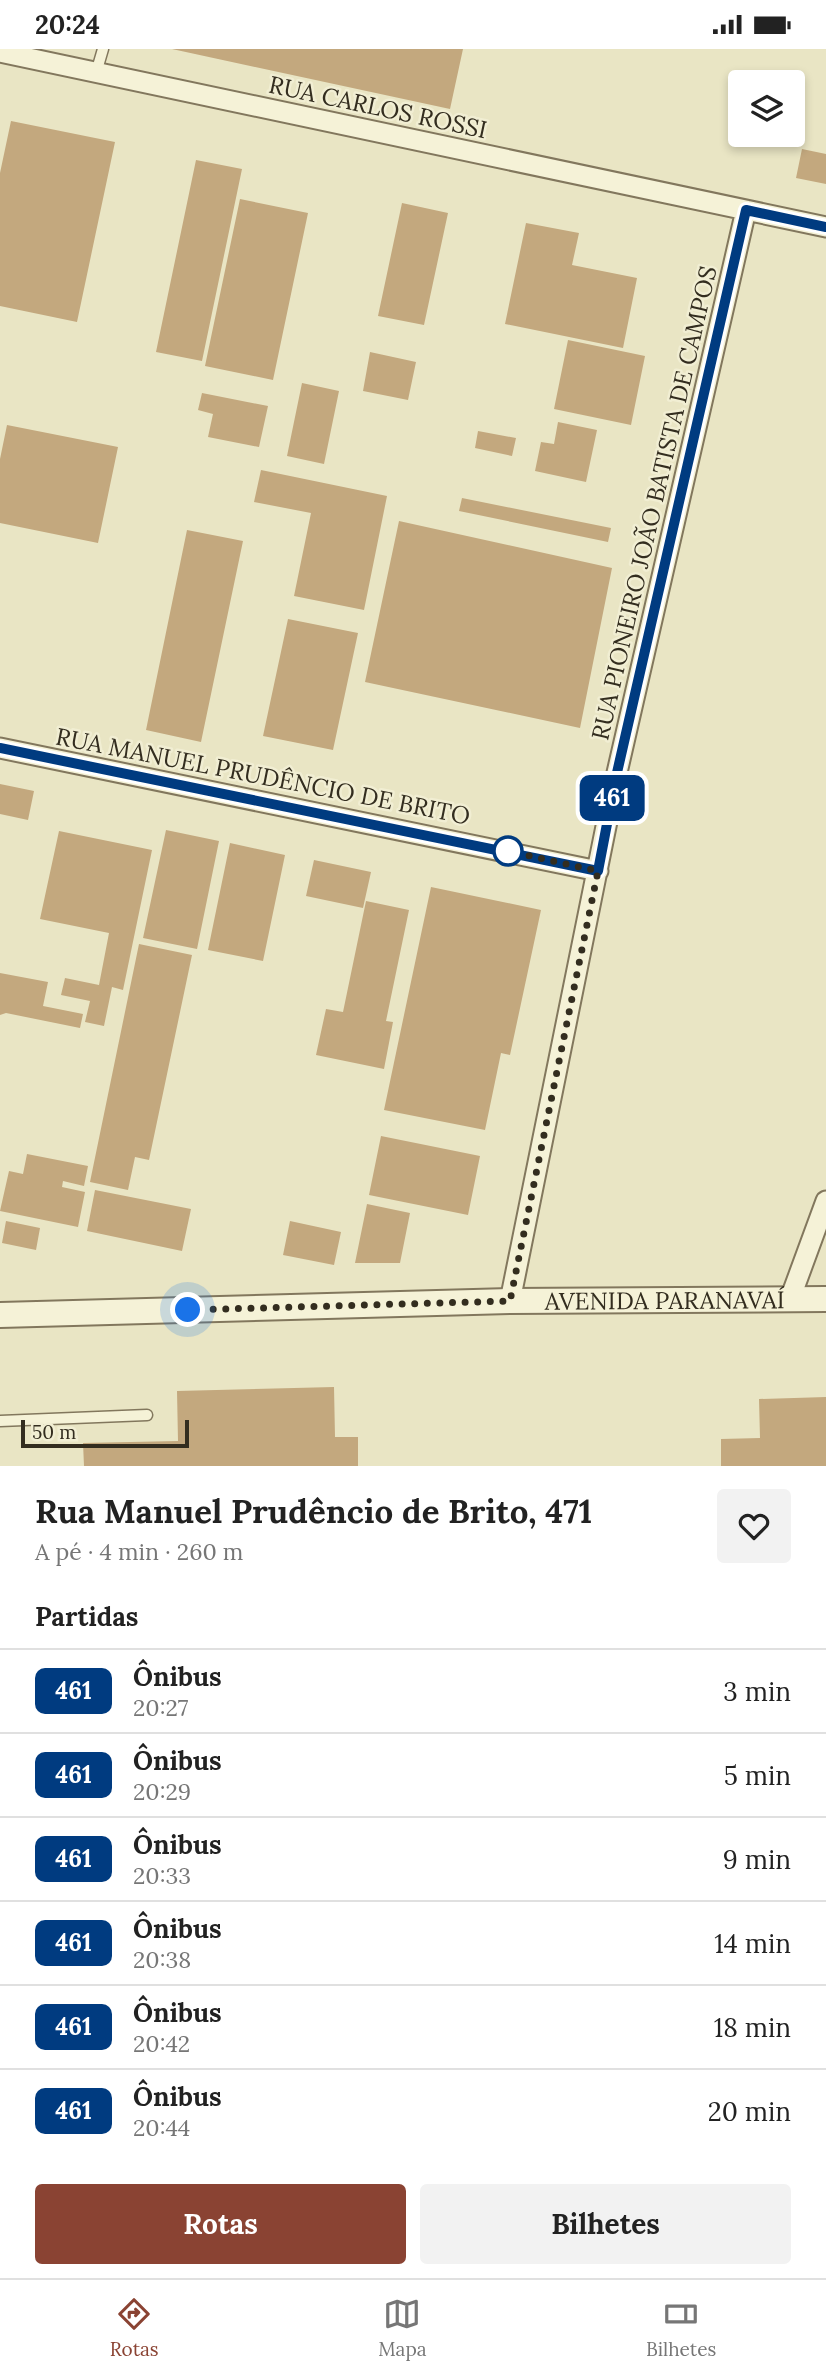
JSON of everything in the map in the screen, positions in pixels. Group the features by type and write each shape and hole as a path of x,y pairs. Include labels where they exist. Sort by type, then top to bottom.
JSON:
{"street":[{"name":"RUA CARLOS ROSSI","path":"0,53 826,227"},
{"name":"RUA PIONEIRO JOÃO BATISTA DE CAMPOS","path":"510,1301 616,777 746,210"},
{"name":"RUA MANUEL PRUDÊNCIO DE BRITO","path":"0,748 598,871"},
{"path":"790,1299 826,1201"},
{"name":"AVENIDA PARANAVAÍ","path":"0,1314 510,1301 826,1299"}],"lane":[{"path":"96,73 103,49"},
{"path":"0,1422 147,1415"}],"building":[{"path":"172,49 463,49 450,109"},
{"path":"11,121 115,142 77,322 0,306 0,173"},
{"path":"802,149 826,154 826,184 796,178"},
{"path":"196,160 242,169 202,361 156,352"},
{"path":"240,199 308,213 273,380 205,366"},
{"path":"402,203 448,213 424,325 378,316"},
{"path":"526,223 579,233 572,265 637,278 623,348 505,324"},
{"path":"568,340 645,356 631,425 554,409"},
{"path":"370,352 416,362 408,400 363,391"},
{"path":"302,383 339,391 324,464 287,456"},
{"path":"202,393 268,406 259,447 208,437 213,414 198,410"},
{"path":"558,422 597,430 586,482 535,471 541,442 554,444"},
{"path":"7,425 118,447 98,543 0,523 0,459"},
{"path":"478,431 516,438 512,456 475,448"},
{"path":"261,470 387,496 364,610 294,596 311,513 254,502"},
{"path":"462,498 611,528 608,542 459,511"},
{"path":"399,521 612,568 580,728 365,682"},
{"path":"187,530 243,541 201,742 146,730"},
{"path":"288,619 358,633 333,750 263,736"},
{"path":"0,784 34,791 28,820 0,814"},
{"path":"166,830 219,841 197,949 143,938"},
{"path":"59,831 152,850 123,990 112,987 104,1026 85,1022 90,1001 61,995 65,978 99,985 109,933 40,919"},
{"path":"230,843 285,855 263,961 208,950"},
{"path":"314,860 371,872 363,908 306,896"},
{"path":"431,887 541,910 510,1055 501,1053 485,1130 384,1110"},
{"path":"366,901 409,910 386,1021 393,1022 384,1069 316,1055 326,1009 343,1012"},
{"path":"139,944 192,955 149,1160 135,1157 128,1190 90,1182"},
{"path":"0,973 48,982 43,1006 83,1014 80,1028 6,1013 0,1015"},
{"path":"381,1136 480,1156 468,1215 369,1195"},
{"path":"27,1154 88,1166 84,1186 63,1181 62,1187 85,1192 78,1227 0,1211 9,1171 23,1174"},
{"path":"95,1190 191,1209 182,1251 87,1231"},
{"path":"367,1204 410,1213 400,1263 355,1263"},
{"path":"6,1221 40,1228 36,1250 2,1243"},
{"path":"290,1221 341,1232 334,1265 283,1255"},
{"path":"334,1387 335,1437 358,1437 358,1466 84,1466 83,1443 178,1441 177,1391"},
{"path":"826,1397 826,1466 721,1466 721,1439 760,1438 759,1399"}],"bus line":[{"name":"461","path":"0,748 598,871 616,777 746,210 826,227"}],"route":[{"path":"188,1310 510,1301 598,871 508,851"}]}
